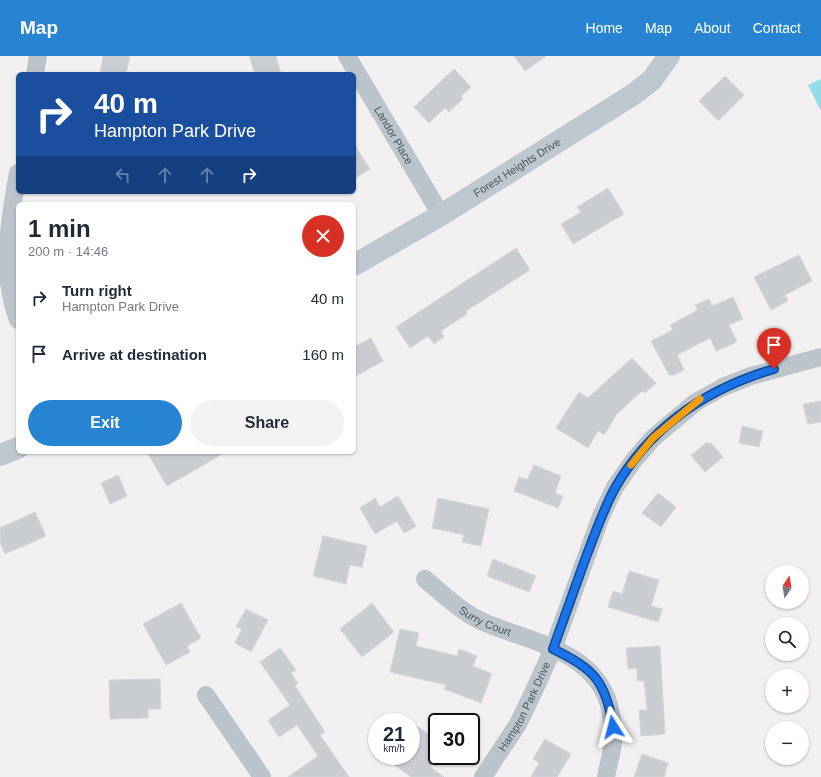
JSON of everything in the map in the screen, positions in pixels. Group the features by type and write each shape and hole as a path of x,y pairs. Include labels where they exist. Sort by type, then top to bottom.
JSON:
{"street":[{"path":"35,72 38,56"},
{"name":"Landor Place","path":"347,56 441,214"},
{"name":"Forest Heights Drive","path":"356,264 441,214 634,94 652,80 669,56"},
{"path":"16,186 4,261 7,284 13,310 16,316"},
{"name":"Hampton Park Drive","path":"483,777 518,724 553,649 601,516 615,487 634,460 653,438 696,402 723,387 751,376 821,357"},
{"path":"0,455 16,449"},
{"name":"Surry Court","path":"425,579 459,608 480,620 553,649 580,662 591,672 599,682 607,699 613,727 613,744 606,777"},
{"path":"206,695 262,777"}],"water":[{"path":"821,79 821,111 808,85"}],"building":[{"path":"103,56 130,56 126,72 100,72"},
{"path":"249,56 276,56 280,72 254,72"},
{"path":"514,56 546,56 525,71"},
{"path":"454,69 471,87 461,96 463,99 449,112 445,108 429,123 414,107"},
{"path":"725,76 744,95 718,121 699,101"},
{"path":"356,147 370,169 356,178"},
{"path":"608,188 624,214 573,244 561,224 581,212 577,207"},
{"path":"516,248 530,270 466,311 467,314 441,331 444,337 434,344 428,336 410,348 396,327"},
{"path":"799,255 812,281 785,295 788,301 771,310 754,277"},
{"path":"733,297 743,319 729,325 737,342 716,351 710,338 677,355 684,370 674,375 669,375 651,341 673,330 670,325 698,310 695,305 709,299 712,306"},
{"path":"371,338 383,361 356,376 356,346"},
{"path":"632,358 656,383 645,393 642,391 617,414 604,435 598,431 588,448 556,428 579,392 588,398"},
{"path":"821,401 821,422 808,424 803,404"},
{"path":"742,426 763,431 759,447 739,443"},
{"path":"706,443 711,443 723,457 705,472 691,455"},
{"path":"148,454 223,454 167,486"},
{"path":"534,465 561,476 555,493 563,496 558,508 514,491 519,477 527,480"},
{"path":"118,475 127,496 110,504 101,483"},
{"path":"658,493 676,507 661,527 642,513"},
{"path":"398,496 416,526 404,533 397,521 375,534 360,508 375,498 380,507"},
{"path":"438,498 489,509 481,546 462,542 464,535 432,528"},
{"path":"35,512 46,536 5,554 0,542 0,528"},
{"path":"323,536 367,546 362,567 350,565 346,584 313,576"},
{"path":"493,559 536,576 529,592 487,576"},
{"path":"629,571 659,580 651,606 663,609 658,622 608,607 613,591 622,594"},
{"path":"181,603 201,638 187,646 190,652 166,665 143,624"},
{"path":"372,603 394,632 362,657 340,629"},
{"path":"246,609 268,620 251,652 235,643 242,629 236,627"},
{"path":"400,629 419,633 416,646 457,656 459,649 477,656 473,666 492,674 481,703 444,689 446,685 390,672"},
{"path":"660,646 665,734 641,736 639,710 647,710 644,681 637,681 637,668 628,669 626,648"},
{"path":"280,648 296,670 291,673 298,683 295,686 325,732 320,735 349,777 288,777 318,756 297,725 279,737 268,720 290,705 260,662"},
{"path":"160,679 161,709 148,709 148,718 110,719 109,680"},
{"path":"420,728 428,734 428,765 431,765 430,767 444,777 411,777 394,765 420,765"},
{"path":"545,739 571,754 557,777 531,777 539,763 533,759"},
{"path":"642,754 668,763 664,777 634,777"}],"slow traffic":[{"path":"631,465 653,438 675,418 700,399"}],"route":[{"path":"613,727 611,711 599,682 580,662 553,649 601,516 615,487 634,460 653,438 675,418 696,402 723,387 774,369"}]}
